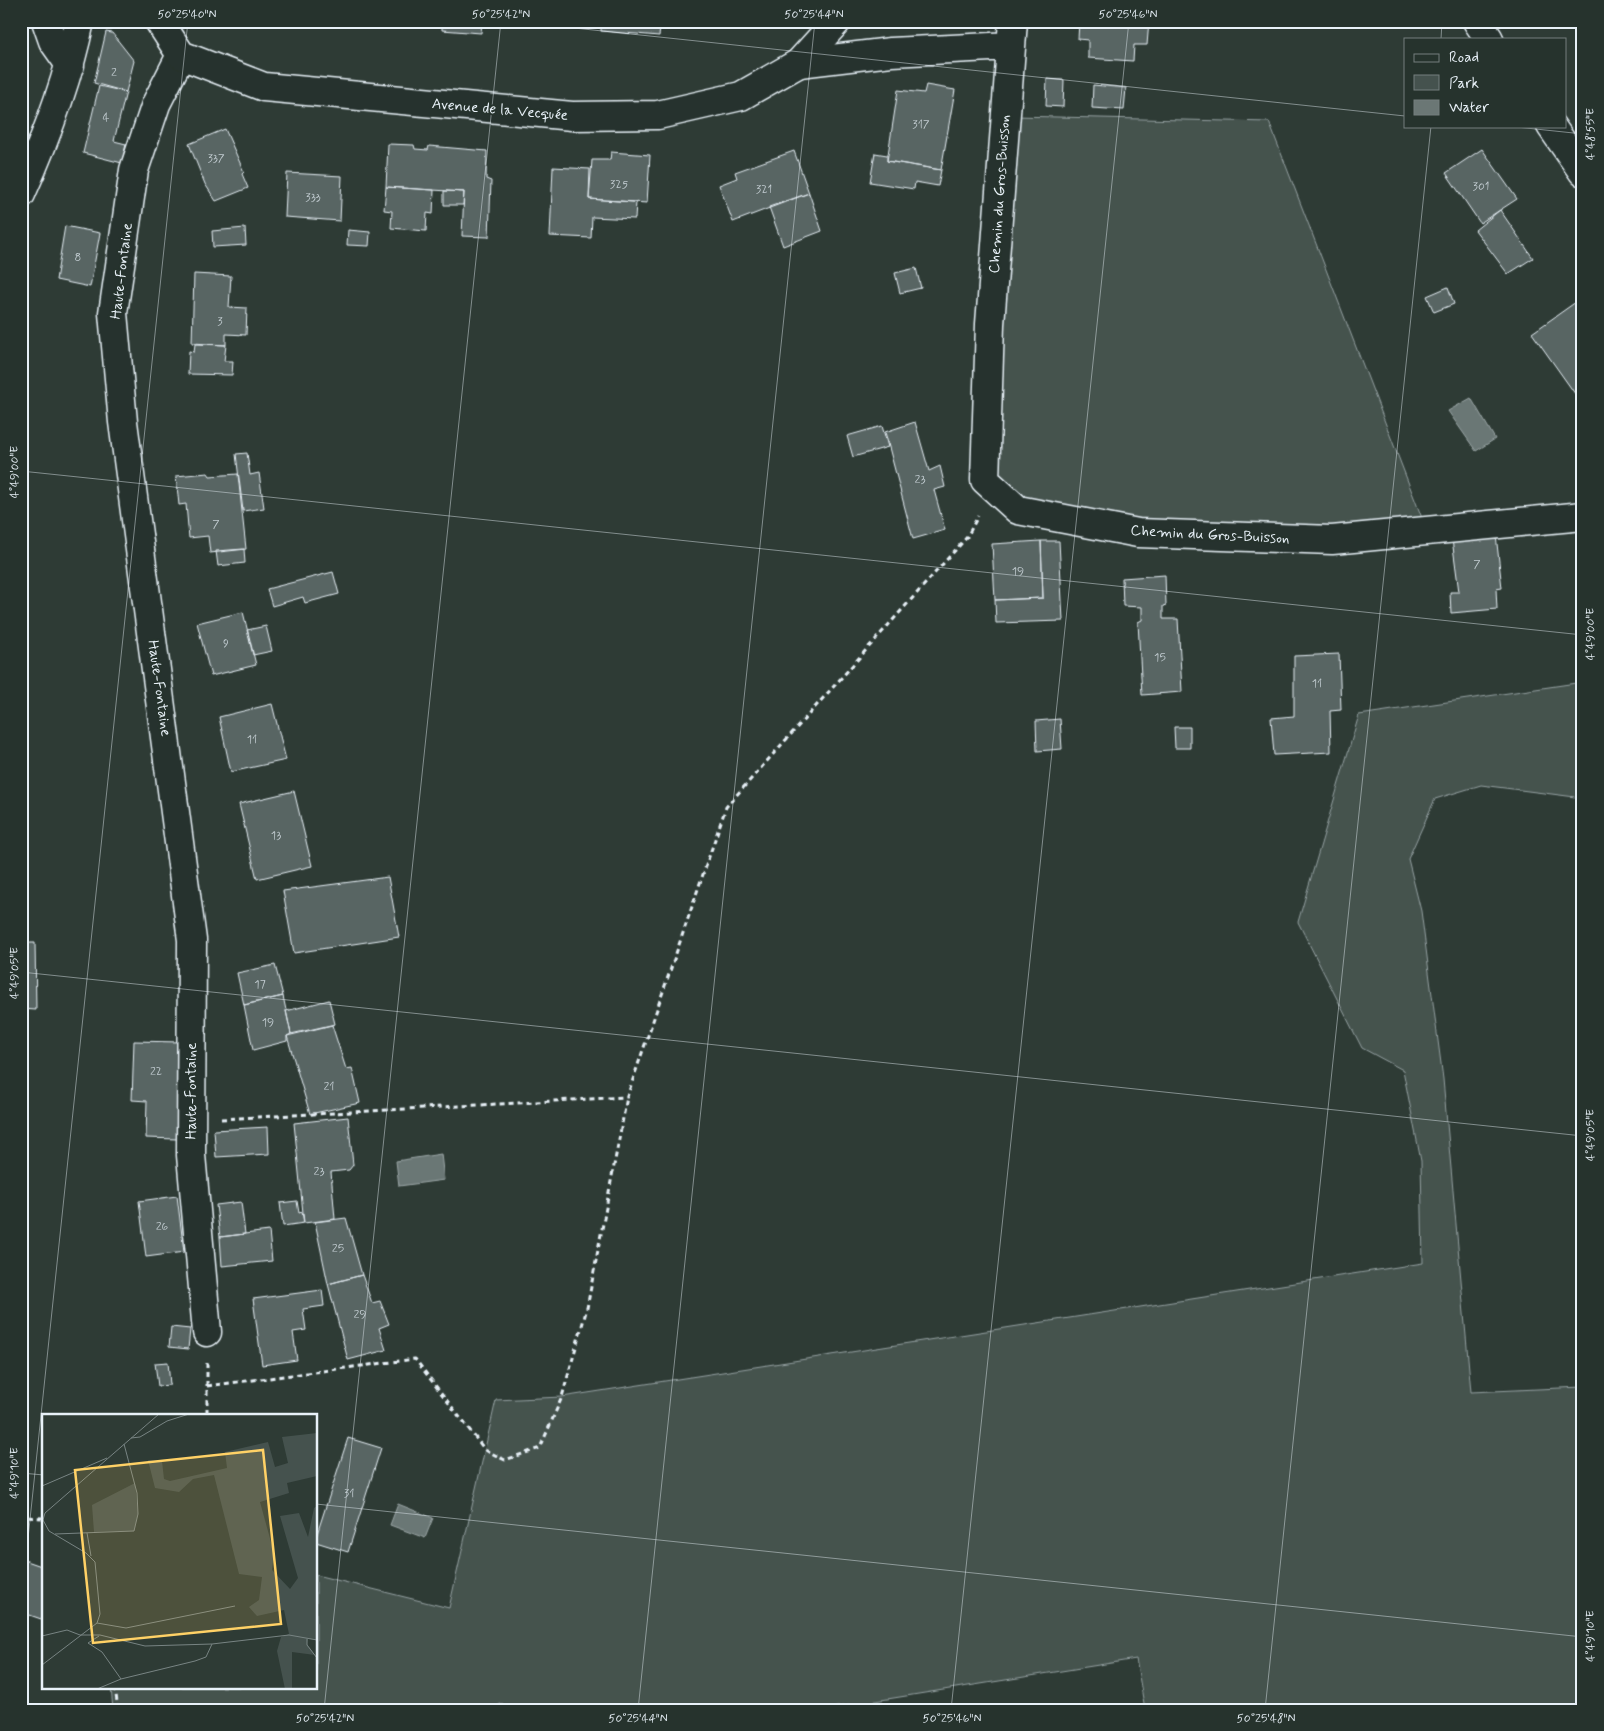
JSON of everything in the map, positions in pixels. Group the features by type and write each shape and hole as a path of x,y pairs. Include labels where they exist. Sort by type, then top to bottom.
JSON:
{"street":[{"path":"46,21 53,41 70,66"},
{"path":"21,194 43,144 70,66 80,21"},
{"path":"159,21 181,55"},
{"name":"Avenue de la Vecquée","path":"181,55 264,87 572,116 658,115 741,96 799,64 837,21"},
{"path":"1477,21 1489,38"},
{"name":"Chemin du Gros-Buisson","path":"799,64 1012,34 990,324 985,480 1018,510 1138,533 1332,540 1583,516"},
{"name":"Haute-Fontaine","path":"181,55 156,104 134,170 113,313 123,422 192,940 191,1155 207,1332"},
{"path":"1552,128 1583,172"}],"path":[{"path":"207,1386 415,1359 485,1450 505,1460 540,1448 562,1397 587,1308 628,1097 726,807 967,537 993,487"},
{"path":"191,1121 628,1097"},
{"path":"207,1332 207,1414"},
{"path":"21,1514 24,1517 42,1518"},
{"path":"115,1688 118,1710"}],"green space":[{"path":"1015,116 1269,122 1427,531 1332,540 1018,510 985,480"},
{"path":"1583,682 1583,798 1481,785 1435,799 1408,859 1421,911 1443,1079 1471,1392 1583,1387 1583,1710 1145,1710 1136,1659 819,1710 526,1710 500,1704 493,1710 113,1710 111,1688 318,1688 318,1575 449,1608 496,1400 562,1397 1423,1263 1421,1161 1403,1070 1362,1048 1298,922 1359,715"}],"water":[{"path":"1471,398 1495,439 1476,451 1448,411"},
{"path":"441,1154 444,1180 399,1186 396,1161"},
{"path":"398,1504 433,1518 425,1538 390,1525"}],"building":[{"path":"442,21 482,21 481,33 442,30"},
{"path":"601,21 661,21 659,36 601,31"},
{"path":"1079,21 1149,21 1147,45 1134,45 1133,61 1088,58 1088,40 1078,39"},
{"path":"21,26 24,26 23,62 21,62"},
{"path":"106,32 112,33 134,61 126,92 94,83"},
{"path":"1047,79 1064,80 1063,107 1046,106"},
{"path":"926,85 955,90 941,170 887,161 898,90 924,93"},
{"path":"1093,85 1126,88 1124,110 1092,108"},
{"path":"99,86 126,92 114,141 126,144 122,163 83,153"},
{"path":"225,129 244,172 242,174 248,188 216,201 205,184 189,144"},
{"path":"388,144 414,145 415,149 428,150 429,146 487,151 486,179 491,181 489,237 462,236 464,192 386,187"},
{"path":"1482,149 1517,199 1480,223 1446,173"},
{"path":"794,151 809,193 733,222 719,185 737,178 735,172"},
{"path":"611,152 650,155 647,203 589,199 592,160 610,160"},
{"path":"875,153 887,155 887,161 941,170 938,186 915,182 914,189 870,182"},
{"path":"553,167 590,169 589,199 636,202 635,219 592,217 591,238 550,236"},
{"path":"287,173 342,176 340,221 285,217"},
{"path":"386,187 434,190 433,214 427,213 426,231 391,228 392,211 384,210"},
{"path":"444,191 464,192 463,205 444,205"},
{"path":"809,193 822,231 783,246 769,207"},
{"path":"1500,210 1533,258 1508,274 1475,230"},
{"path":"65,226 100,233 90,287 56,280"},
{"path":"245,228 246,245 213,247 212,231"},
{"path":"348,230 370,232 369,246 347,245"},
{"path":"916,268 921,288 900,293 895,273"},
{"path":"194,274 231,276 229,307 247,308 246,335 226,334 226,345 192,343"},
{"path":"1448,287 1454,304 1434,312 1427,296"},
{"path":"1583,297 1583,405 1532,333"},
{"path":"195,344 226,345 224,361 233,361 232,375 188,374 189,351 194,352"},
{"path":"915,422 929,471 940,466 945,487 934,490 945,530 913,539 885,432"},
{"path":"882,426 888,447 853,457 847,436"},
{"path":"247,453 250,475 259,473 264,508 243,511 236,454"},
{"path":"208,473 210,476 238,474 246,549 210,553 208,536 189,538 186,504 179,505 176,476"},
{"path":"1496,535 1502,588 1496,589 1497,609 1451,613 1450,592 1459,592 1452,539"},
{"path":"1041,541 1043,598 995,600 992,544"},
{"path":"1041,541 1059,541 1063,621 996,623 995,600 1043,598"},
{"path":"244,549 245,563 218,566 216,551"},
{"path":"333,572 339,594 305,603 303,597 272,606 267,589"},
{"path":"1165,575 1166,605 1163,606 1163,619 1178,619 1182,692 1142,695 1138,622 1142,620 1142,607 1123,606 1122,578"},
{"path":"243,612 256,665 211,676 197,623"},
{"path":"266,626 272,651 253,655 247,630"},
{"path":"1339,654 1341,710 1330,711 1331,752 1274,755 1271,718 1294,716 1294,656"},
{"path":"272,704 286,760 231,772 219,717"},
{"path":"1060,719 1062,749 1037,751 1036,721"},
{"path":"1174,727 1190,727 1190,748 1175,748"},
{"path":"294,791 312,866 257,879 239,804"},
{"path":"388,877 399,937 294,953 283,891"},
{"path":"21,943 35,943 36,1010 21,1009"},
{"path":"275,965 283,996 244,1005 237,973"},
{"path":"283,996 291,1034 287,1036 287,1041 253,1050 244,1005"},
{"path":"329,1000 335,1024 291,1034 286,1011"},
{"path":"332,1025 346,1069 352,1068 360,1103 310,1114 287,1036"},
{"path":"134,1041 179,1042 177,1139 146,1138 147,1101 132,1100"},
{"path":"348,1117 353,1165 349,1170 331,1172 335,1219 304,1223 294,1123"},
{"path":"268,1127 269,1154 216,1157 214,1130"},
{"path":"177,1196 184,1252 146,1257 139,1201"},
{"path":"297,1201 299,1213 302,1212 304,1223 283,1226 280,1203"},
{"path":"241,1202 245,1234 220,1237 216,1205"},
{"path":"21,1207 25,1207 21,1231"},
{"path":"346,1218 362,1275 328,1284 315,1222"},
{"path":"269,1231 272,1261 222,1266 220,1237"},
{"path":"362,1275 372,1303 380,1301 389,1324 379,1328 386,1350 348,1360 328,1284"},
{"path":"322,1290 324,1306 303,1309 306,1330 293,1332 297,1360 262,1365 253,1299"},
{"path":"171,1327 190,1329 188,1349 169,1347"},
{"path":"168,1362 170,1385 158,1386 155,1363"},
{"path":"348,1438 381,1448 348,1552 318,1543 318,1531"},
{"path":"24,1560 42,1566 42,1619 21,1612 21,1569"}]}
